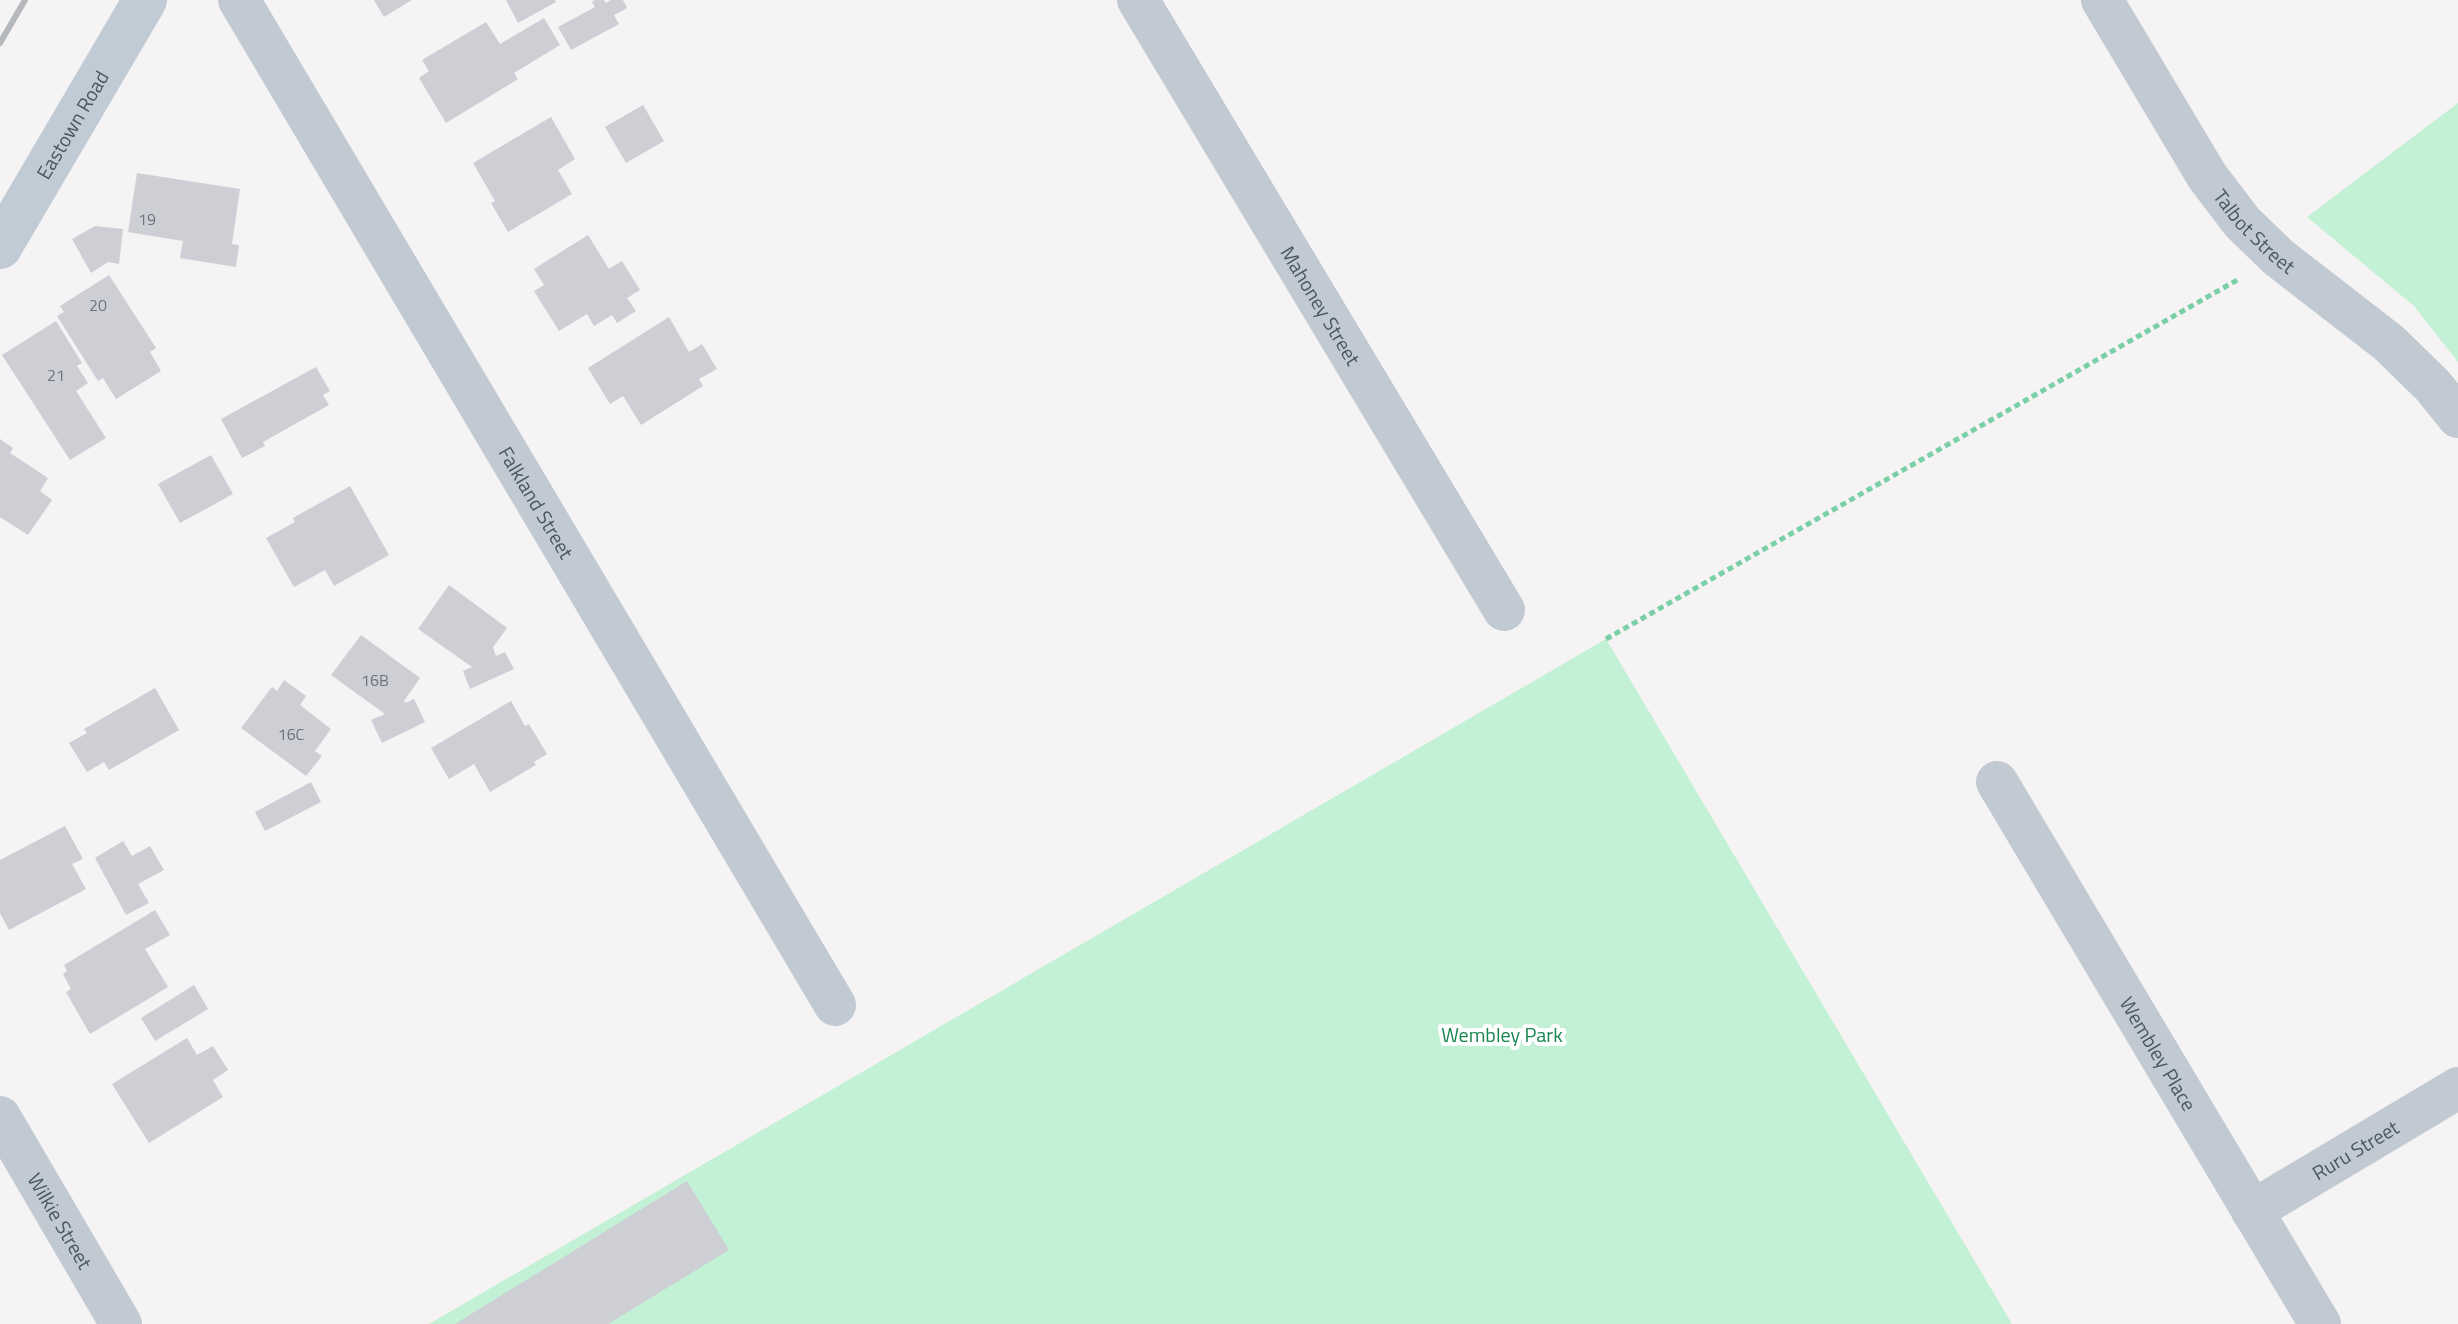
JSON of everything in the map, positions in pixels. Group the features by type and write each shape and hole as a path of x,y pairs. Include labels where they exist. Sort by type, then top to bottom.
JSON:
{"street":[{"name":"Eastown Road","path":"0,247 145,0"},
{"name":"Falkland Street","path":"239,0 835,1005"},
{"name":"Mahoney Street","path":"1138,0 1504,610"},
{"name":"Talbot Street","path":"2102,0 2207,176 2242,222 2278,257 2389,343 2433,386 2458,417"},
{"name":"Wembley Place","path":"1997,782 2320,1324"},
{"name":"Ruru Street","path":"2252,1211 2458,1088"},
{"name":"Wilkie Street","path":"0,1117 121,1324"}],"path":[{"path":"1606,639 2278,257"}],"green space":[{"path":"2458,103 2458,362 2414,306 2307,217"},
{"name":"Wembley Park","path":"1606,639 2012,1324 429,1324"}],"building":[{"path":"374,0 412,0 384,17"},
{"path":"506,0 555,0 556,2 518,23"},
{"path":"623,0 627,8 614,15 619,24 571,50 558,27 595,7 592,2 606,3"},
{"path":"544,18 560,45 514,73 518,79 446,123 419,78 429,71 422,60 486,22 500,44"},
{"path":"643,105 664,141 626,163 605,127"},
{"path":"551,117 575,159 558,170 572,194 508,232 491,203 495,201 473,163"},
{"path":"137,173 240,189 232,244 239,245 236,267 180,258 183,241 128,232"},
{"path":"95,226 123,229 119,264 108,262 91,273 72,239"},
{"path":"588,235 609,269 622,261 640,290 627,298 636,311 617,323 612,315 594,326 587,314 559,331 534,291 544,285 534,269"},
{"path":"109,275 156,348 150,352 161,371 116,399 103,378 98,381 57,316 64,312 60,306"},
{"path":"669,317 689,352 702,344 717,369 699,379 703,386 641,425 623,396 610,404 588,368"},
{"path":"56,321 82,363 77,366 88,383 76,391 106,438 70,460 2,355"},
{"path":"316,367 330,391 323,395 329,405 263,442 265,446 242,458 221,419"},
{"path":"0,439 13,448 10,453 48,478 40,491 52,500 28,535 0,517"},
{"path":"211,455 233,494 180,523 158,484"},
{"path":"350,486 389,555 334,586 325,570 294,587 266,538 295,522 293,518"},
{"path":"449,585 507,628 493,647 496,656 505,652 514,669 470,689 463,671 472,667 418,629"},
{"path":"361,635 420,678 404,701 414,699 425,722 382,743 371,720 385,714 331,675"},
{"path":"284,680 306,696 300,705 331,729 315,751 322,756 306,776 241,728 272,687 277,691"},
{"path":"155,688 179,730 109,770 104,762 87,772 69,743 87,733 84,729"},
{"path":"511,701 525,726 529,724 547,754 534,762 536,765 490,792 474,764 449,779 431,748"},
{"path":"311,782 321,802 265,831 255,812"},
{"path":"65,826 83,859 72,864 86,889 9,930 0,913 0,860"},
{"path":"123,841 132,856 150,846 164,870 138,884 149,903 126,915 95,858"},
{"path":"155,910 170,935 145,949 168,987 90,1034 66,992 71,989 63,974 67,971 64,965"},
{"path":"194,985 208,1009 155,1041 141,1018"},
{"path":"187,1038 197,1055 213,1046 228,1070 213,1080 223,1097 149,1143 112,1084"},
{"path":"687,1181 729,1250 608,1324 455,1324"}],"railway":[{"path":"0,43 25,0"}]}
